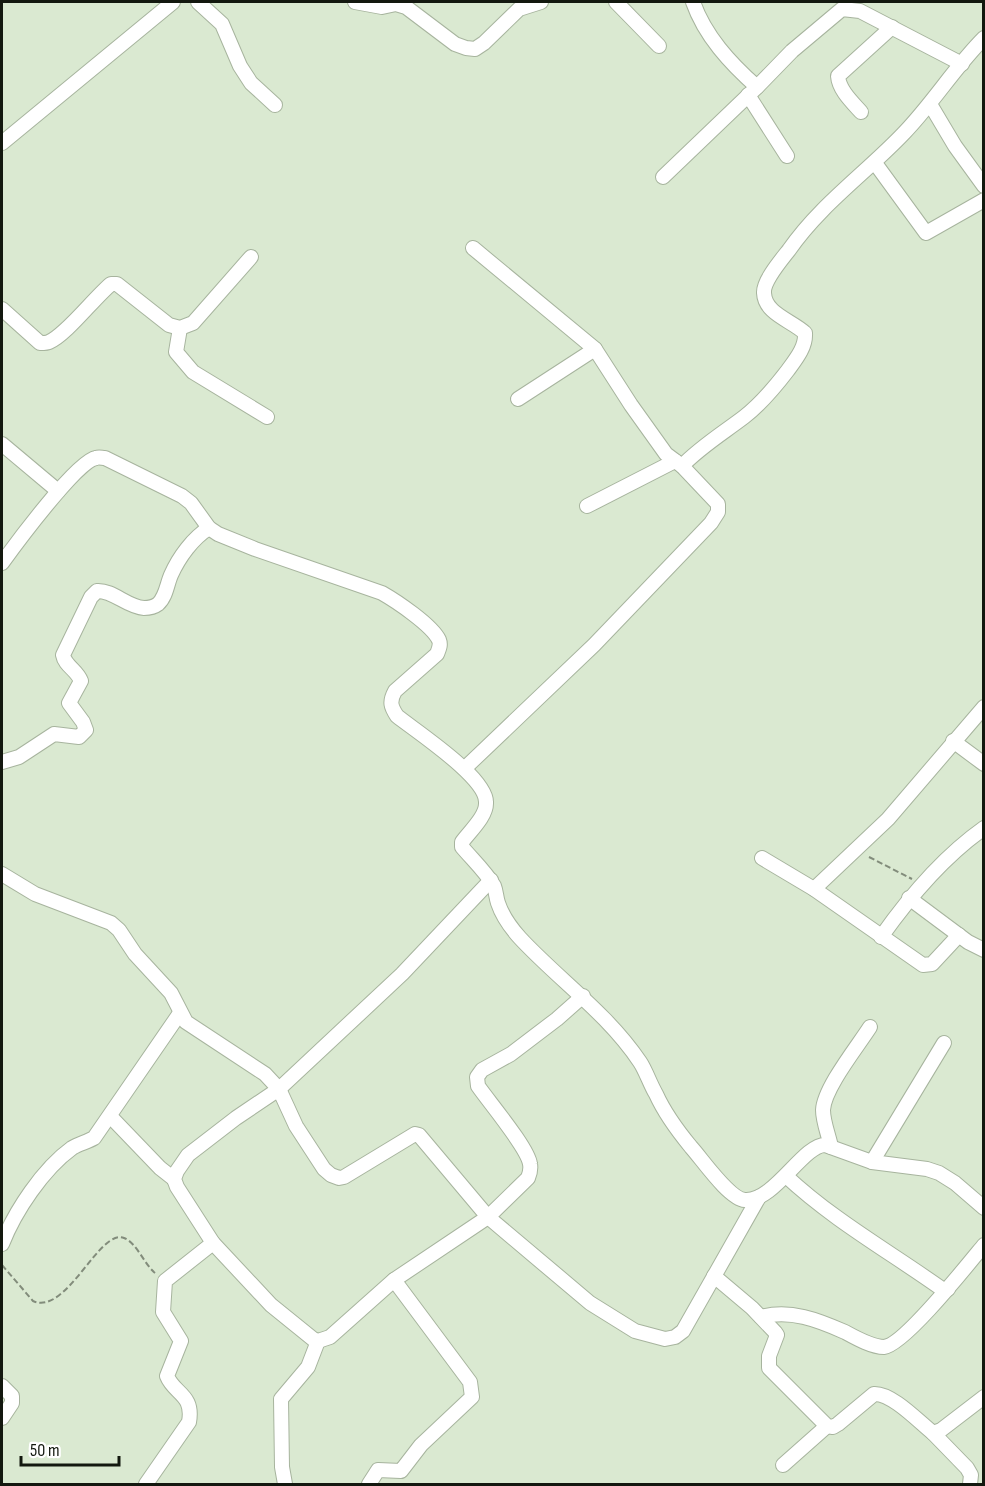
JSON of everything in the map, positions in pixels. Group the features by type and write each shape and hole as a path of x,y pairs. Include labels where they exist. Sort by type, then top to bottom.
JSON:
{"street":[{"path":"4,137 173,2"},
{"path":"198,2 222,24 240,66 251,83 275,105"},
{"path":"355,2 381,7 396,4 406,7 455,44 475,49 519,9 541,2"},
{"path":"616,2 659,46"},
{"path":"693,2 703,26 752,91 787,156"},
{"path":"663,177 792,51 842,9 860,11 962,64"},
{"path":"861,112 844,91 838,81 838,76 892,27"},
{"path":"587,506 679,464 746,416 763,400 796,360 806,341 805,333 774,312 767,304 764,291 767,281 795,241 826,206 875,163 930,104 981,44"},
{"path":"930,104 955,146 984,186"},
{"path":"875,163 926,233 984,200"},
{"path":"465,768 594,645 711,523 718,512 718,504 679,464 666,454 595,349 473,248"},
{"path":"2,309 40,343 48,343 111,284 117,284 169,325 180,328 193,323 251,257"},
{"path":"180,328 176,352 193,372 267,417"},
{"path":"518,399 595,349"},
{"path":"2,444 58,491"},
{"path":"2,563 58,491 88,461 105,458 182,496 191,503 208,528 218,534 382,593 400,603 439,640 440,647 437,654 395,691 391,707 397,716 465,768 484,794 487,803 484,812 462,842 462,847 490,880 505,917 519,936 583,996 622,1038 641,1063 674,1127 726,1190 736,1198 746,1200 759,1197"},
{"path":"2,762 19,757 54,734 79,737 84,734 86,730 83,722 69,703 81,681 80,677 63,659 63,655 91,597 96,591 103,591 134,605 152,608 164,596 179,560 198,536 208,528"},
{"path":"814,889 901,805 984,707"},
{"path":"953,741 984,764"},
{"path":"881,937 922,884 962,845 984,828"},
{"path":"762,858 814,889 926,966 938,959 959,935"},
{"path":"2,874 35,894 111,923 119,930 135,954 171,993 186,1022 255,1066 279,1089 296,1126 331,1176 344,1177 416,1134 419,1135 488,1217 590,1303 635,1331 665,1339 675,1337 683,1331 759,1197 786,1176 819,1145 872,1162 927,1169 939,1173 955,1183 984,1208"},
{"path":"174,1179 188,1155 279,1089 402,974 490,880"},
{"path":"909,898 959,935 984,950"},
{"path":"110,1116 160,1168 174,1179 213,1243 271,1305 318,1341 330,1337 394,1280 488,1217 528,1178 531,1170 530,1161 514,1134 478,1086 477,1077 482,1070 511,1054 583,996"},
{"path":"2,1244 19,1210 49,1169 74,1147 94,1138 180,1013"},
{"path":"831,1147 823,1109 832,1084 870,1027"},
{"path":"872,1162 944,1043"},
{"path":"786,1176 828,1212 895,1255 942,1289 948,1289"},
{"path":"146,1485 189,1422 191,1412 181,1392 167,1376 181,1341 163,1312 165,1281 213,1243"},
{"path":"761,1317 793,1314 884,1347 892,1344 907,1331 948,1289 984,1245"},
{"path":"714,1276 761,1317 777,1335 769,1356 769,1368 827,1426 833,1427 874,1394 881,1394 891,1399 933,1433 967,1468 971,1475 970,1485"},
{"path":"369,1485 378,1470 401,1471 422,1444 471,1397 470,1382 394,1280"},
{"path":"285,1485 281,1449 281,1400 308,1367 318,1341"},
{"path":"2,1386 12,1396 12,1403 2,1418"},
{"path":"933,1433 941,1430 984,1397"},
{"path":"783,1465 827,1426"}],"path":[{"path":"856,850 922,884"},
{"path":"2,1265 33,1301 48,1302 69,1287 102,1246 116,1238 123,1237 130,1242 151,1269 165,1281"}]}
